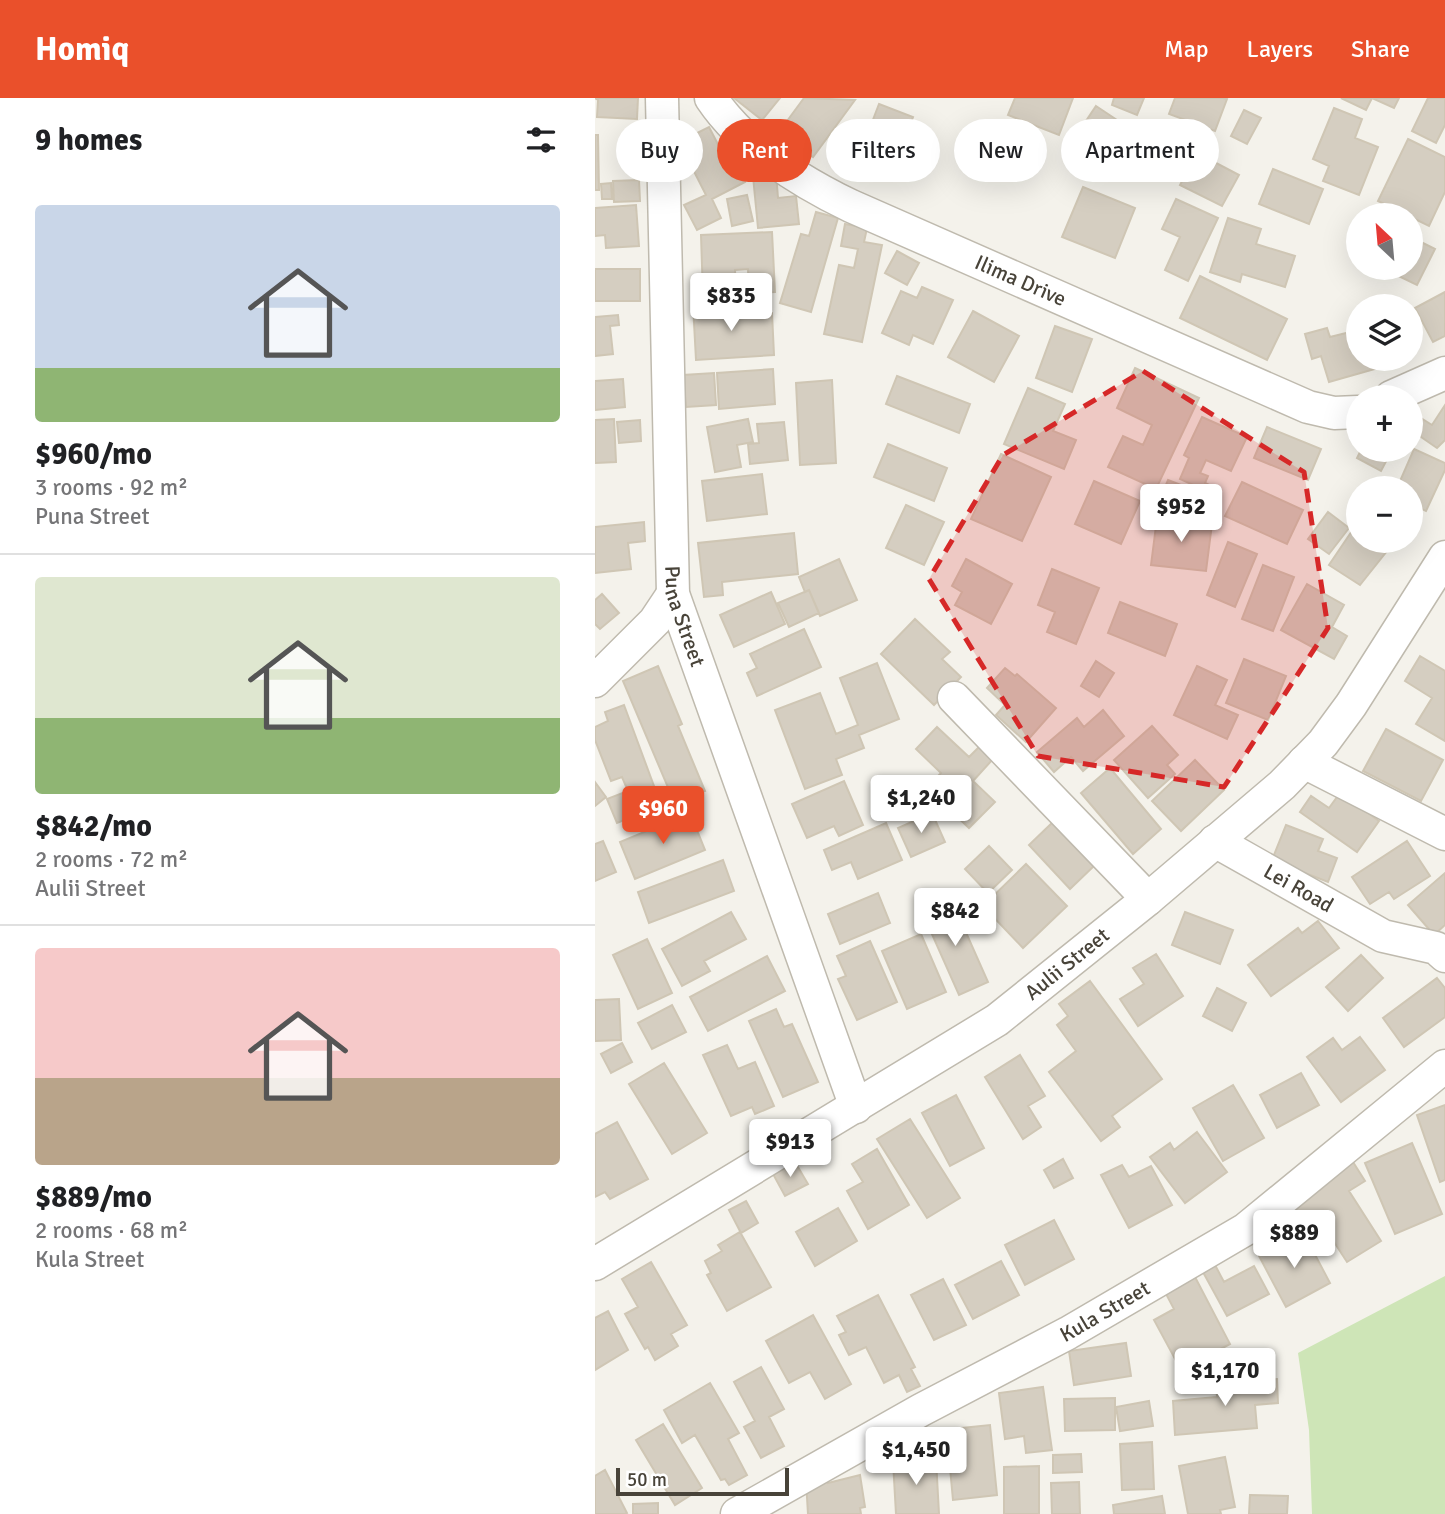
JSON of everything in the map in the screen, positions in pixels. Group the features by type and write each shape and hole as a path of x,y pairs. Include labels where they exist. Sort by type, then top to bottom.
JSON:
{"street":[{"name":"Puna Street","path":"662,98 673,594 856,1108"},
{"name":"Ilima Drive","path":"711,98 738,133 819,191 1308,407 1334,413 1346,412"},
{"path":"1418,385 1445,373"},
{"name":"Aulii Street","path":"595,1264 997,1020 1148,899 1282,785 1323,743 1351,705 1444,560"},
{"path":"595,681 655,621 673,594"},
{"path":"954,698 1148,899"},
{"path":"1304,762 1445,834"},
{"name":"Lei Road","path":"1215,841 1383,936 1436,948 1445,956"},
{"name":"Kula Street","path":"737,1514 922,1410 1068,1333 1246,1229 1445,1066"}],"highlighted area":[{"path":"1143,371 1304,472 1328,628 1224,787 1038,756 929,579 1003,455"}],"green space":[{"path":"1445,1276 1445,1514 1312,1514 1309,1430 1298,1353"}],"building":[{"path":"595,98 638,98 637,119 597,117 598,100"},
{"path":"734,98 780,98 761,119"},
{"path":"804,98 855,100 841,119 826,119 826,139 813,157 812,119 789,119"},
{"path":"1015,98 1073,98 1065,119 1061,119 1059,135 1047,130 1047,119 1018,119 1008,115"},
{"path":"1114,98 1144,98 1137,115 1112,105"},
{"path":"1175,98 1227,99 1219,120 1183,119 1169,114"},
{"path":"1341,98 1372,98 1366,110"},
{"path":"1372,98 1399,98 1394,108"},
{"path":"1428,98 1445,98 1445,125 1436,143 1412,131"},
{"path":"879,104 913,117 912,119 873,119"},
{"path":"1096,106 1116,119 1087,119"},
{"path":"1334,108 1362,119 1355,138 1378,147 1359,195 1323,181 1329,166 1313,159"},
{"path":"1244,110 1261,118 1247,144 1231,136"},
{"path":"709,127 717,142 717,182 745,182 712,199 721,218 697,230 684,205 706,195 699,182 703,182 703,130"},
{"path":"595,135 598,135 599,190 595,190"},
{"path":"1408,139 1445,157 1445,192 1429,226 1423,223 1423,203 1378,201"},
{"path":"1219,165 1239,175 1222,206 1180,185 1182,182 1219,182"},
{"path":"1273,169 1323,189 1309,224 1259,204"},
{"path":"613,181 639,182 640,201 614,202"},
{"path":"754,182 777,182 778,198 796,196 799,224 758,228"},
{"path":"611,183 612,199 602,199 601,184"},
{"path":"1083,187 1135,208 1115,258 1062,237"},
{"path":"747,195 753,221 732,226 727,199"},
{"path":"1176,199 1218,218 1188,281 1165,270 1180,237 1162,229"},
{"path":"636,205 639,246 606,248 605,235 595,236 595,208"},
{"path":"816,212 838,218 811,312 780,303 801,234 809,236"},
{"path":"1228,218 1261,229 1256,244 1295,256 1285,287 1242,274 1240,282 1210,272"},
{"path":"845,224 867,228 864,242 882,245 862,342 824,334 839,265 854,268 858,249 841,246"},
{"path":"772,232 775,292 749,293 748,269 735,270 736,294 703,296 701,235"},
{"path":"1423,243 1435,249 1423,273"},
{"path":"897,251 919,263 907,285 885,273"},
{"path":"595,269 640,269 640,301 595,301"},
{"path":"1200,276 1287,319 1267,360 1180,318"},
{"path":"1407,280 1420,280 1417,285"},
{"path":"922,287 953,300 933,344 913,335 909,345 882,333 901,291 917,298"},
{"path":"1445,292 1445,336 1433,342 1423,323 1423,304"},
{"path":"734,301 734,316 772,313 774,355 696,360 693,304"},
{"path":"973,311 1019,336 994,382 948,357"},
{"path":"618,315 619,325 610,326 613,354 595,356 595,317"},
{"path":"1055,326 1092,339 1072,392 1036,378"},
{"path":"1327,328 1330,337 1346,333 1346,371 1368,371 1329,382 1321,356 1312,359 1305,334"},
{"path":"1135,368 1199,398 1156,489 1108,467 1123,436 1143,445 1152,425 1117,408"},
{"path":"773,369 775,404 719,409 717,373"},
{"path":"714,373 716,405 686,407 683,375"},
{"path":"897,376 970,404 959,433 886,404"},
{"path":"623,379 625,407 595,410 595,381"},
{"path":"832,380 836,463 800,465 796,383"},
{"path":"1028,388 1065,404 1053,431 1076,440 1064,469 1004,444"},
{"path":"1445,405 1445,440 1437,448 1423,438 1423,419 1432,425"},
{"path":"1202,417 1247,437 1231,471 1206,460 1200,473 1208,476 1205,483 1220,490 1218,496 1180,479 1189,458 1184,455"},
{"path":"614,419 616,462 595,463 595,420"},
{"path":"748,419 753,442 737,445 741,467 715,472 707,427"},
{"path":"640,420 641,441 619,443 617,422"},
{"path":"784,422 788,460 750,464 748,444 759,443 757,424"},
{"path":"1267,427 1321,449 1308,480 1254,458"},
{"path":"888,444 947,468 934,501 874,477"},
{"path":"1423,453 1445,463 1445,470 1426,511 1423,510 1423,476 1402,476 1408,462 1423,462"},
{"path":"1001,454 1051,477 1022,541 971,519"},
{"path":"1364,462 1386,462 1381,471"},
{"path":"762,474 767,514 707,521 702,481"},
{"path":"1168,480 1199,492 1191,512 1160,499"},
{"path":"1094,481 1140,501 1121,544 1075,524"},
{"path":"1242,482 1303,510 1287,544 1225,516"},
{"path":"906,505 944,522 924,565 886,548"},
{"path":"1328,512 1346,526 1346,532 1329,554 1308,539"},
{"path":"1157,518 1212,524 1206,571 1151,565"},
{"path":"644,522 645,541 628,543 631,569 595,573 595,527"},
{"path":"794,533 798,574 722,582 723,595 704,597 698,543"},
{"path":"1346,540 1346,553 1385,553 1360,585 1329,565"},
{"path":"1228,542 1257,554 1235,607 1207,595"},
{"path":"839,559 857,600 820,616 809,590 805,592 799,577"},
{"path":"966,559 1012,584 991,624 955,605 962,592 952,586"},
{"path":"1263,565 1294,577 1273,631 1242,619"},
{"path":"1052,569 1099,588 1076,644 1047,632 1055,612 1038,605"},
{"path":"1307,584 1344,605 1332,627 1347,636 1334,659 1281,630"},
{"path":"809,590 819,613 789,627 778,603"},
{"path":"771,592 785,624 734,647 720,615"},
{"path":"602,594 619,613 600,629 595,624 595,600"},
{"path":"1120,602 1177,624 1165,656 1108,633"},
{"path":"915,619 950,652 942,659 961,677 934,705 881,654"},
{"path":"804,629 821,667 757,696 747,673 757,668 750,654"},
{"path":"1420,656 1445,671 1445,741 1416,724 1432,698 1405,681"},
{"path":"1244,659 1286,676 1268,720 1226,703"},
{"path":"1096,661 1114,673 1099,697 1081,686"},
{"path":"877,663 899,719 859,735 864,748 836,759 842,775 805,789 775,710 820,693 836,734 858,725 840,678"},
{"path":"658,666 682,724 678,726 705,791 675,804 623,681"},
{"path":"1197,666 1227,680 1215,705 1238,715 1227,739 1174,715"},
{"path":"1005,668 1015,676 1017,674 1056,708 1026,742 996,715 1005,705 987,688"},
{"path":"624,705 661,805 617,823 607,799 628,791 622,777 611,781 595,740 595,727 608,721 605,712"},
{"path":"1103,710 1124,736 1083,771 1071,757 1054,772 1037,752 1077,718 1084,727"},
{"path":"1152,726 1178,755 1167,765 1175,774 1148,798 1114,760"},
{"path":"937,727 969,757 980,746 993,759 973,781 995,802 969,828 927,788 941,773 916,749"},
{"path":"1386,729 1443,760 1421,801 1363,771"},
{"path":"1195,760 1224,790 1181,831 1152,801"},
{"path":"1110,768 1161,829 1133,854 1081,793"},
{"path":"844,781 863,825 839,836 834,826 807,838 792,804"},
{"path":"595,782 606,797 595,806"},
{"path":"1340,793 1379,821 1357,852 1300,812 1311,796 1329,808"},
{"path":"690,813 705,850 635,879 620,842"},
{"path":"932,813 945,842 911,857 898,828"},
{"path":"1054,821 1095,865 1070,889 1029,845"},
{"path":"886,823 902,860 858,879 851,862 832,870 824,850"},
{"path":"1286,825 1323,839 1318,851 1337,858 1328,882 1272,860"},
{"path":"603,841 616,872 595,881 595,844"},
{"path":"1407,841 1430,876 1394,899 1389,892 1370,904 1352,877"},
{"path":"989,846 1012,870 988,893 965,869"},
{"path":"723,860 734,891 649,923 638,892"},
{"path":"1026,864 1067,906 1023,948 983,906"},
{"path":"1445,873 1445,925 1434,935 1408,905"},
{"path":"878,893 890,923 840,944 828,914"},
{"path":"952,901 988,982 959,995 923,914"},
{"path":"731,912 746,939 704,961 710,971 682,986 662,949"},
{"path":"1185,912 1233,930 1220,964 1172,945"},
{"path":"1318,921 1339,948 1271,996 1248,965 1298,928 1302,933"},
{"path":"921,934 946,992 907,1009 882,951"},
{"path":"647,939 672,993 638,1009 613,955"},
{"path":"870,941 897,1002 857,1020 838,979 846,976 837,956"},
{"path":"1156,954 1183,996 1138,1026 1120,999 1144,984 1133,968"},
{"path":"1361,955 1383,978 1348,1011 1326,987"},
{"path":"767,956 785,991 708,1031 690,997"},
{"path":"1437,978 1445,988 1445,1017 1404,1047 1383,1018"},
{"path":"1090,981 1162,1079 1112,1116 1120,1127 1101,1141 1049,1072 1076,1051 1057,1025 1068,1016 1059,1004"},
{"path":"1217,988 1246,1003 1232,1031 1203,1016"},
{"path":"619,999 621,1040 595,1041 595,1000"},
{"path":"672,1005 686,1032 652,1049 638,1023"},
{"path":"776,1009 784,1027 792,1024 818,1082 783,1097 749,1021"},
{"path":"1360,1037 1385,1070 1341,1102 1307,1057 1333,1038 1342,1050"},
{"path":"622,1043 632,1062 611,1073 601,1054"},
{"path":"727,1045 738,1069 755,1062 774,1106 755,1114 752,1107 731,1116 703,1055"},
{"path":"1020,1055 1045,1096 1028,1106 1041,1127 1023,1139 985,1077"},
{"path":"664,1063 707,1133 672,1154 629,1084"},
{"path":"1301,1073 1319,1105 1277,1128 1260,1095"},
{"path":"1233,1085 1264,1138 1223,1161 1193,1108"},
{"path":"956,1095 984,1148 950,1166 922,1113"},
{"path":"1445,1105 1445,1180 1440,1182 1417,1115"},
{"path":"910,1119 960,1198 927,1218 877,1139"},
{"path":"617,1122 648,1179 610,1199 605,1192 595,1197 595,1134"},
{"path":"1197,1132 1227,1172 1185,1203 1150,1157 1170,1143 1174,1150"},
{"path":"1412,1143 1442,1214 1395,1234 1365,1163"},
{"path":"877,1149 909,1205 868,1229 847,1191 863,1182 852,1164"},
{"path":"1063,1159 1073,1178 1054,1188 1044,1170"},
{"path":"795,1162 808,1184 785,1196 773,1174"},
{"path":"1353,1162 1365,1181 1349,1191 1381,1241 1347,1262 1323,1225 1309,1234 1289,1203"},
{"path":"1122,1165 1129,1177 1151,1166 1172,1205 1129,1228 1101,1175"},
{"path":"746,1201 758,1223 741,1233 729,1210"},
{"path":"838,1208 857,1241 815,1266 796,1232"},
{"path":"1054,1220 1074,1259 1025,1285 1005,1245"},
{"path":"740,1232 771,1287 727,1311 707,1275 711,1273 705,1261 722,1251 718,1245"},
{"path":"1303,1232 1330,1283 1286,1307 1259,1256"},
{"path":"1001,1261 1019,1295 973,1319 955,1285"},
{"path":"651,1262 687,1325 671,1334 678,1346 655,1360 648,1347 645,1349 625,1314 638,1307 622,1279"},
{"path":"1215,1265 1224,1282 1254,1266 1269,1294 1227,1316 1203,1272"},
{"path":"1195,1277 1230,1344 1181,1370 1154,1320 1174,1309 1165,1292"},
{"path":"943,1279 966,1325 934,1340 911,1295"},
{"path":"878,1295 915,1367 911,1369 920,1386 907,1392 899,1375 884,1383 866,1347 849,1355 839,1335 846,1332 837,1316"},
{"path":"608,1311 628,1350 595,1370 595,1318"},
{"path":"813,1315 851,1384 825,1399 810,1372 789,1383 766,1341"},
{"path":"1126,1343 1131,1376 1074,1385 1069,1351"},
{"path":"761,1367 784,1409 769,1417 784,1446 761,1458 744,1427 755,1421 734,1382"},
{"path":"1277,1379 1278,1403 1255,1405 1257,1428 1175,1435 1173,1401 1217,1397 1216,1383"},
{"path":"710,1383 739,1433 728,1439 747,1475 729,1485 725,1479 721,1480 695,1435 682,1443 664,1410"},
{"path":"1043,1387 1052,1450 1026,1453 1024,1436 1005,1439 999,1393"},
{"path":"1115,1398 1115,1430 1065,1431 1064,1399"},
{"path":"1149,1401 1153,1426 1120,1431 1116,1407"},
{"path":"663,1424 702,1488 675,1505 636,1440"},
{"path":"990,1425 997,1495 953,1500 948,1446 963,1444 962,1428"},
{"path":"1152,1442 1154,1489 1122,1490 1120,1444"},
{"path":"1081,1454 1082,1472 1053,1473 1053,1455"},
{"path":"1225,1457 1235,1507 1220,1510 1221,1514 1188,1514 1179,1466"},
{"path":"936,1459 939,1514 896,1514 893,1461"},
{"path":"1039,1466 1039,1514 1004,1514 1004,1467"},
{"path":"605,1470 627,1513 625,1514 595,1514 595,1476"},
{"path":"860,1475 865,1507 860,1508 861,1514 808,1514 806,1480 827,1478 828,1483"},
{"path":"1079,1482 1080,1514 1052,1514 1051,1483"},
{"path":"1250,1495 1288,1496 1287,1514 1249,1514"},
{"path":"1162,1496 1165,1514 1114,1514 1113,1505"},
{"path":"658,1503 658,1514 633,1514 633,1504"}]}
